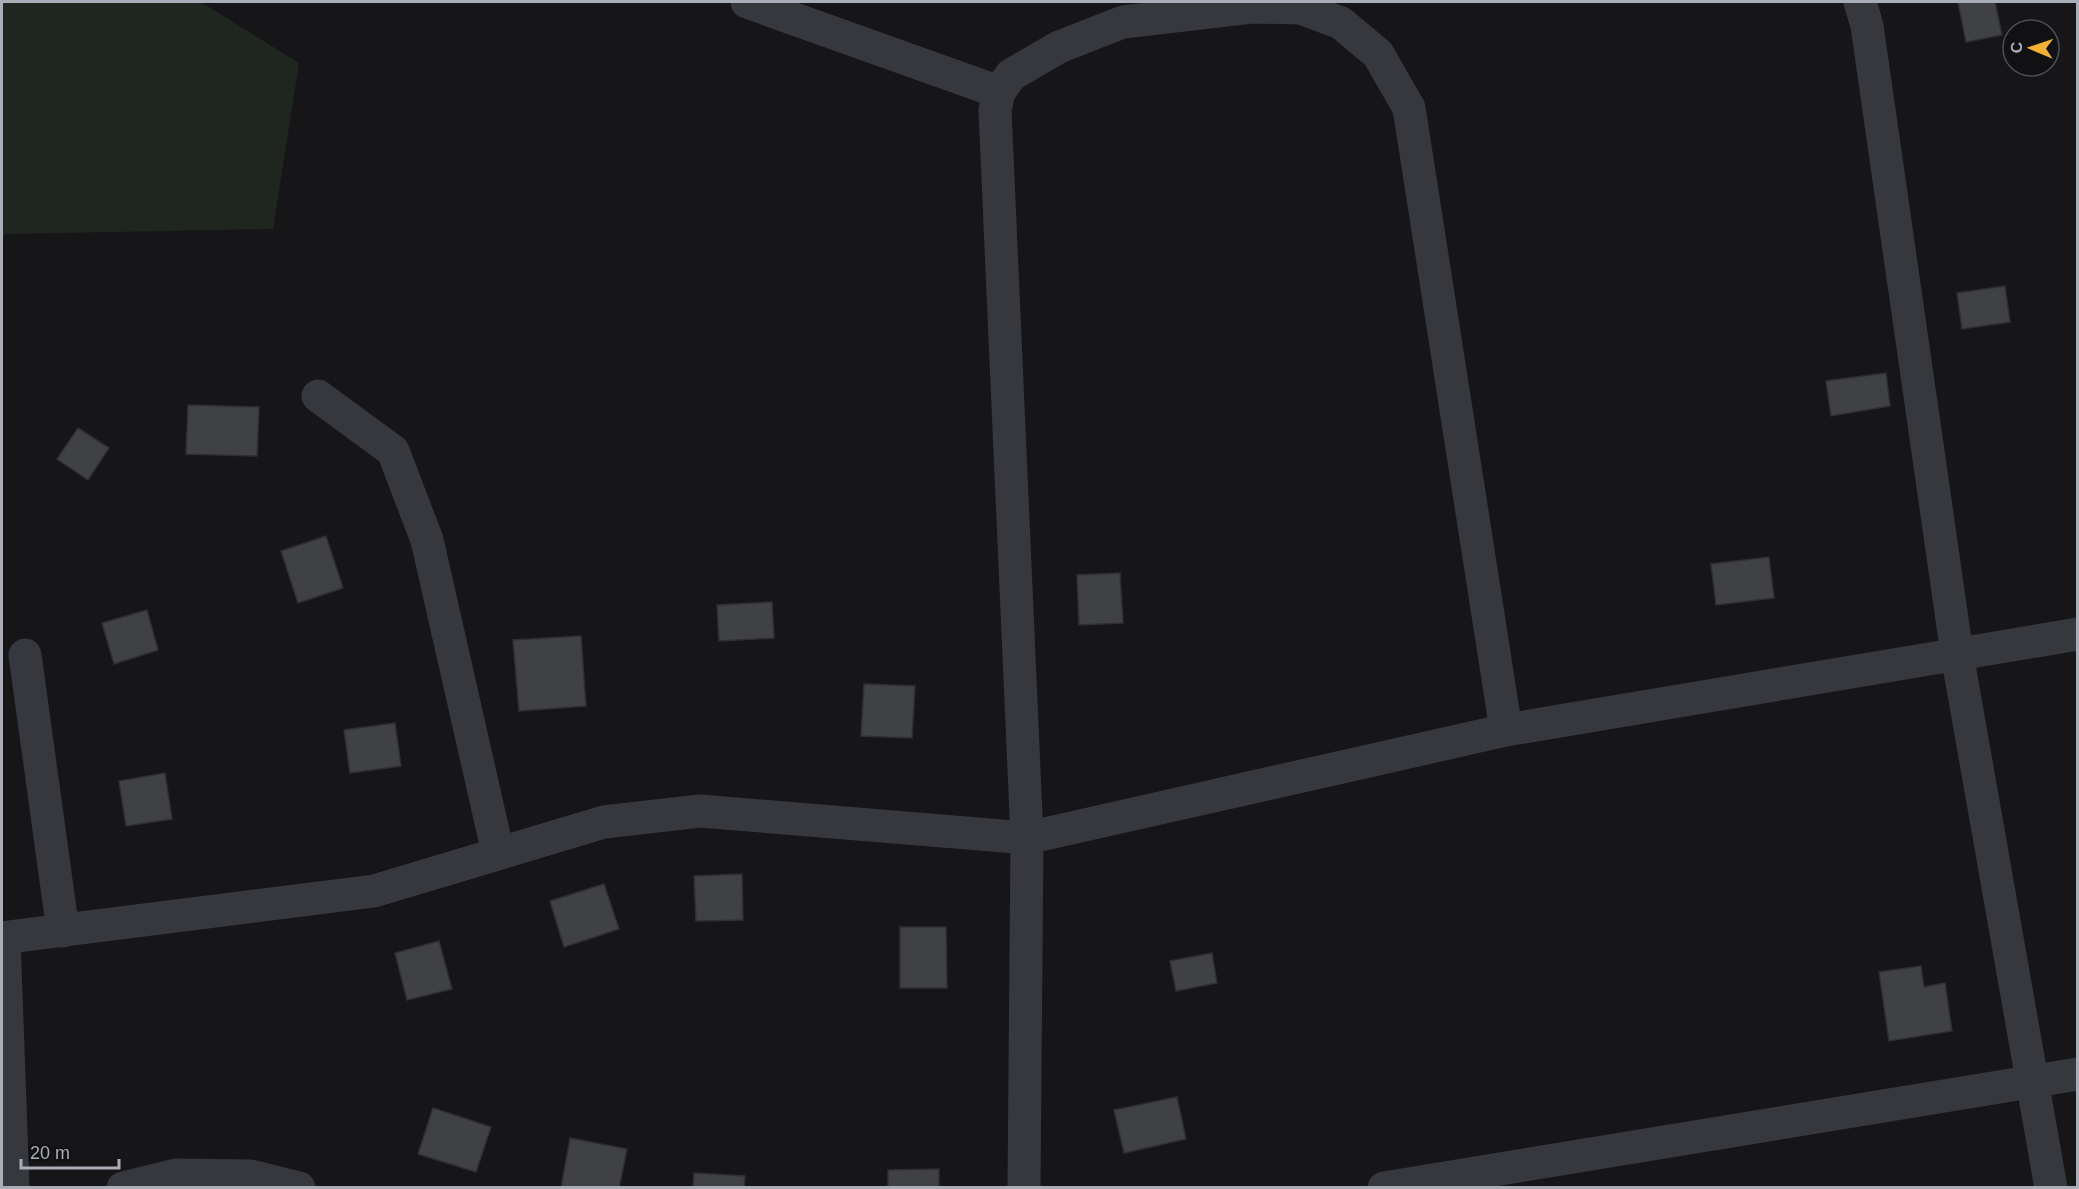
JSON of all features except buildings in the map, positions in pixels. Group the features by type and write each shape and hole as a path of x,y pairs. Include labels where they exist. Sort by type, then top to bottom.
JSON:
{"street":[{"path":"747,2 999,92"},
{"path":"1860,2 1868,38 1957,654 2051,1188"},
{"path":"1024,1188 1027,838 995,122 999,92 1011,75 1059,47 1123,22 1252,7 1301,8 1341,23 1378,54 1409,108 1506,730"},
{"path":"318,396 393,451 427,540 498,853"},
{"path":"13,1188 3,938 374,891 603,822 700,811 1027,838 1506,730 2078,634"},
{"path":"25,656 63,931"},
{"path":"1384,1188 1471,1180 2078,1074"},
{"path":"123,1188 176,1181 251,1176 299,1188"}],"shaded area":[{"path":"2,2 201,2 299,63 273,229 6,234 2,238"}]}
